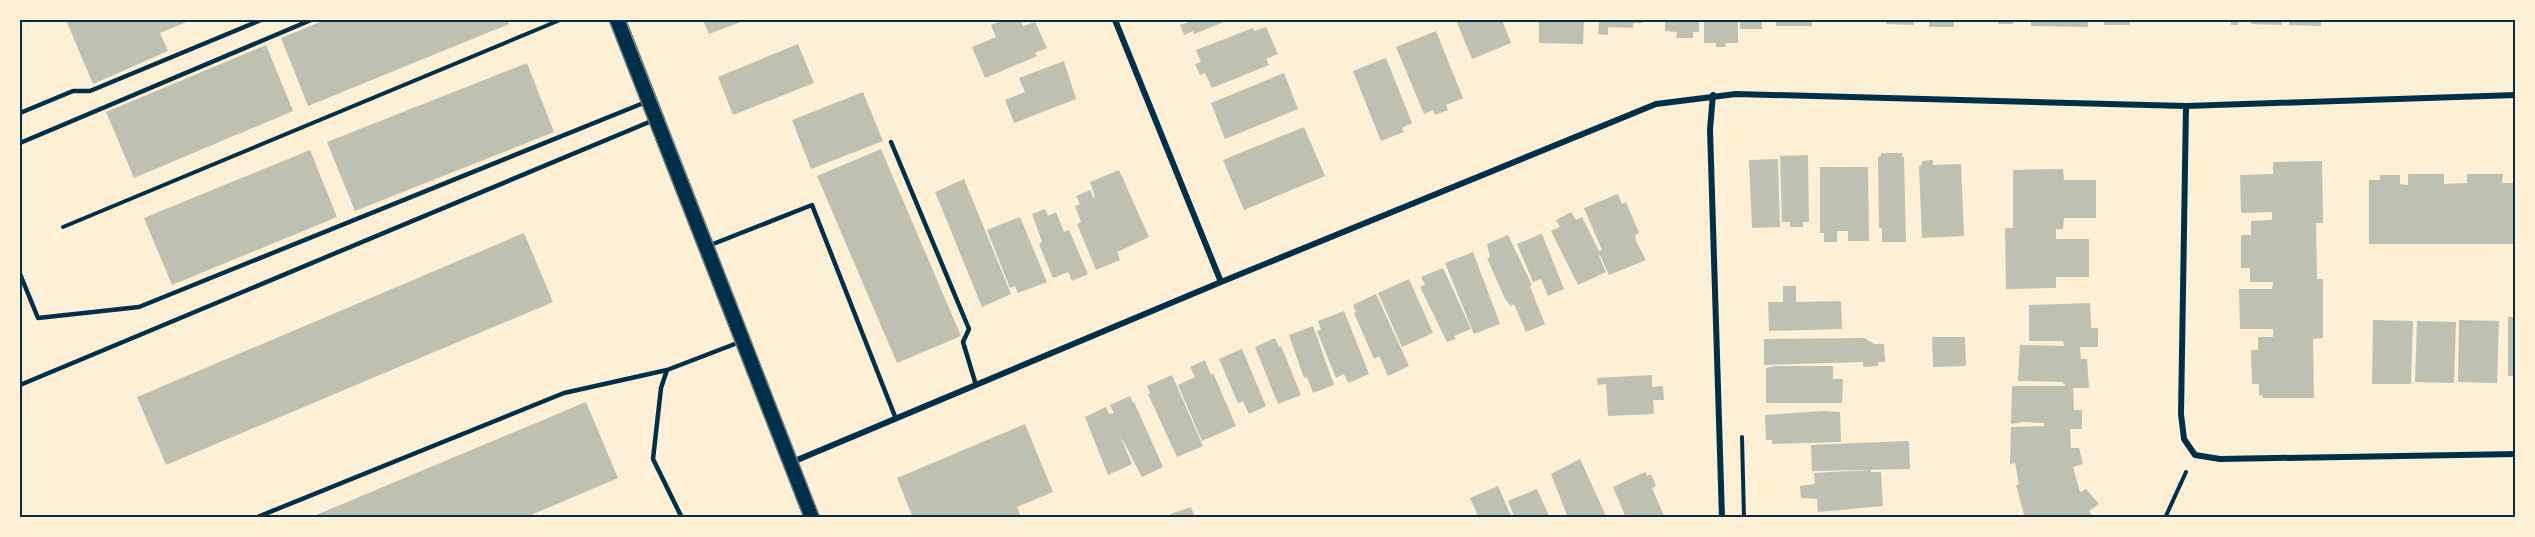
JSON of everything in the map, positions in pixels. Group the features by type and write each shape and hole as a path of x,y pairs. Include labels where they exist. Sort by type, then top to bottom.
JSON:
{"main road":[{"path":"616,20 812,518"}],"street":[{"path":"1115,20 1221,282"},
{"path":"1713,95 1710,129 1722,518"},
{"path":"790,463 1221,282 1656,104 1713,95 2186,106 2516,95"},
{"path":"2186,106 2181,414 2184,439 2194,455 2220,459 2516,454"}],"lane":[{"path":"20,113 73,91 90,91 261,20"},
{"path":"20,143 311,20"},
{"path":"20,274 38,318 139,307 649,101"},
{"path":"20,385 656,119"},
{"path":"891,142 969,328 963,342 976,385"},
{"path":"707,247 812,205 896,419"},
{"path":"255,518 564,393 668,370 743,341"},
{"path":"668,370 661,388 653,459 682,518"}],"path":[{"path":"63,227 560,20"},
{"path":"2165,518 2194,455"}],"building":[{"path":"66,20 191,20 160,33 168,51 93,84"},
{"path":"325,20 507,20 509,24 308,106 281,38"},
{"path":"703,20 746,20 709,34"},
{"path":"1004,20 1020,20 1023,26 1035,22 1047,48 1035,53 1037,56 985,78 972,47 996,37 991,25"},
{"path":"1188,20 1229,20 1194,34 1193,31 1184,35 1180,25 1189,22"},
{"path":"1456,20 1502,20 1511,43 1472,59"},
{"path":"1539,20 1584,20 1583,44 1539,43"},
{"path":"1599,20 1643,20 1642,23 1633,23 1633,28 1608,27 1608,35 1598,34"},
{"path":"1665,20 1699,20 1699,32 1693,32 1693,38 1676,38 1677,32 1665,31"},
{"path":"1704,20 1738,20 1738,43 1725,43 1726,47 1716,47 1716,43 1704,43"},
{"path":"1740,20 1762,20 1762,29 1740,29"},
{"path":"1776,20 1812,20 1812,26 1776,26"},
{"path":"1886,20 1914,20 1914,25 1886,24"},
{"path":"1929,20 1954,20 1954,27 1929,27"},
{"path":"1998,20 2013,20 2013,24 1998,24"},
{"path":"2031,20 2094,20 2094,22 2088,22 2088,27 2031,26"},
{"path":"2104,20 2130,20 2130,25 2104,25"},
{"path":"2231,20 2238,20 2238,25 2231,25"},
{"path":"2251,20 2282,20 2282,25 2251,24"},
{"path":"2289,20 2321,20 2321,26 2289,25"},
{"path":"1266,27 1278,54 1266,59 1269,65 1212,88 1205,73 1200,75 1195,64 1201,62 1196,50 1253,28 1254,31"},
{"path":"1436,31 1463,98 1446,105 1448,110 1435,115 1433,110 1424,114 1396,47"},
{"path":"798,44 814,83 733,115 718,77"},
{"path":"266,45 293,111 134,178 106,112"},
{"path":"1386,58 1412,123 1402,128 1404,132 1381,141 1353,71"},
{"path":"1064,61 1076,99 1014,123 1005,100 1025,92 1019,78"},
{"path":"527,63 554,132 355,211 327,142"},
{"path":"1284,73 1298,109 1225,139 1211,103"},
{"path":"863,92 883,141 811,169 792,120"},
{"path":"1304,127 1325,176 1244,210 1223,160"},
{"path":"881,149 961,336 897,363 817,176"},
{"path":"310,150 337,217 172,285 144,218"},
{"path":"1881,153 1902,153 1904,157 1906,242 1882,242 1882,228 1879,228 1878,157"},
{"path":"1808,155 1809,222 1803,222 1803,227 1790,227 1790,222 1782,222 1780,156"},
{"path":"1778,159 1780,227 1752,228 1749,160"},
{"path":"1933,160 1933,165 1961,164 1964,236 1922,238 1919,166 1922,165 1922,161"},
{"path":"2322,161 2323,223 2316,223 2317,279 2323,279 2323,338 2313,339 2314,398 2263,398 2259,395 2259,384 2252,384 2251,350 2258,350 2258,337 2273,337 2273,329 2240,329 2239,289 2272,289 2273,282 2250,282 2250,268 2241,268 2241,235 2251,235 2251,221 2272,220 2272,212 2241,213 2240,175 2273,174 2273,162"},
{"path":"1820,167 1868,167 1869,241 1848,241 1848,231 1837,231 1837,242 1824,242 1824,233 1820,233"},
{"path":"2063,169 2064,180 2096,180 2096,218 2064,218 2063,229 2056,229 2056,239 2089,239 2089,277 2056,277 2056,288 2006,289 2005,228 2013,228 2013,170"},
{"path":"1119,170 1149,237 1117,252 1120,260 1096,270 1077,224 1081,222 1075,206 1080,204 1076,196 1090,190 1093,198 1095,197 1090,182"},
{"path":"2408,174 2444,174 2444,184 2467,183 2467,174 2503,174 2502,183 2516,183 2516,244 2369,244 2369,180 2380,180 2380,175 2400,175 2400,184 2408,185"},
{"path":"964,179 1011,294 982,307 935,192"},
{"path":"1618,194 1622,204 1626,202 1639,233 1635,235 1637,243 1646,260 1609,275 1600,255 1606,272 1578,285 1551,231 1560,227 1556,220 1571,212 1576,220 1582,217 1599,251 1602,250 1584,208"},
{"path":"1045,209 1048,216 1056,212 1064,232 1069,230 1088,274 1072,281 1068,272 1053,278 1039,244 1042,242 1032,214"},
{"path":"1020,217 1047,282 1018,293 1015,286 1010,288 987,230"},
{"path":"524,233 553,302 166,465 137,397"},
{"path":"1542,234 1564,289 1548,296 1541,279 1533,282 1517,244"},
{"path":"1508,235 1532,285 1530,286 1545,324 1526,332 1514,304 1511,306 1505,299 1487,258 1490,257 1487,244"},
{"path":"1473,252 1500,324 1474,334 1445,263"},
{"path":"1443,268 1471,329 1454,336 1456,339 1447,342 1420,287 1425,285 1421,277"},
{"path":"1409,279 1433,333 1402,347 1378,293"},
{"path":"1783,286 1796,286 1796,302 1841,301 1842,329 1769,331 1768,302 1783,302"},
{"path":"1376,294 1409,366 1388,376 1379,356 1374,359 1354,313 1356,312 1353,305"},
{"path":"2090,303 2091,328 2098,328 2098,347 2080,347 2081,359 2087,359 2089,388 2073,388 2074,410 2082,410 2082,429 2070,429 2071,448 2079,448 2083,464 2073,467 2080,492 2086,489 2099,504 2089,511 2094,518 2025,518 2016,485 2019,484 2015,463 2010,464 2011,427 2044,426 2044,423 2011,424 2012,386 2066,386 2062,382 2018,381 2020,345 2064,346 2063,341 2029,341 2029,305"},
{"path":"1344,311 1369,374 1348,383 1344,374 1336,378 1317,331 1321,329 1318,321"},
{"path":"2508,317 2516,317 2516,376 2508,376"},
{"path":"2373,320 2413,321 2411,384 2372,384"},
{"path":"2459,320 2499,321 2497,383 2458,382"},
{"path":"2417,321 2456,322 2454,383 2415,382"},
{"path":"1313,326 1334,385 1313,393 1307,377 1304,378 1289,335"},
{"path":"1932,337 1965,337 1966,366 1933,367"},
{"path":"1275,338 1279,347 1281,346 1301,395 1278,404 1255,347"},
{"path":"1864,338 1874,344 1884,344 1885,362 1878,362 1878,366 1863,367 1863,362 1764,365 1764,339"},
{"path":"1242,349 1266,406 1249,414 1243,401 1238,403 1219,359"},
{"path":"1205,360 1236,426 1202,441 1178,385 1195,377 1190,367"},
{"path":"1833,366 1833,379 1843,379 1842,403 1766,403 1766,368"},
{"path":"1172,375 1203,446 1177,457 1148,394 1150,393 1147,386"},
{"path":"1652,375 1652,387 1663,386 1664,400 1653,400 1654,414 1608,416 1606,384 1598,385 1597,378"},
{"path":"1130,396 1163,467 1142,477 1119,433 1132,464 1108,475 1085,417 1106,407 1109,414 1114,413 1110,405"},
{"path":"586,402 618,478 524,518 309,518"},
{"path":"1840,412 1841,442 1772,444 1772,440 1766,440 1765,415"},
{"path":"1025,424 1053,492 1017,507 1021,518 913,518 897,478"},
{"path":"1909,441 1910,469 1812,471 1811,445"},
{"path":"1580,459 1607,518 1568,518 1551,474"},
{"path":"1871,470 1871,472 1881,472 1883,506 1818,512 1817,499 1801,498 1800,486 1815,484 1814,473"},
{"path":"1645,472 1647,476 1651,474 1656,486 1652,488 1665,518 1626,518 1613,487"},
{"path":"1498,486 1512,518 1479,518 1470,498"},
{"path":"1537,489 1550,518 1515,518 1508,501"},
{"path":"1191,507 1195,518 1173,518 1171,514"}],"tram line":[{"path":"609,20 804,518"},
{"path":"626,20 820,518"}]}
